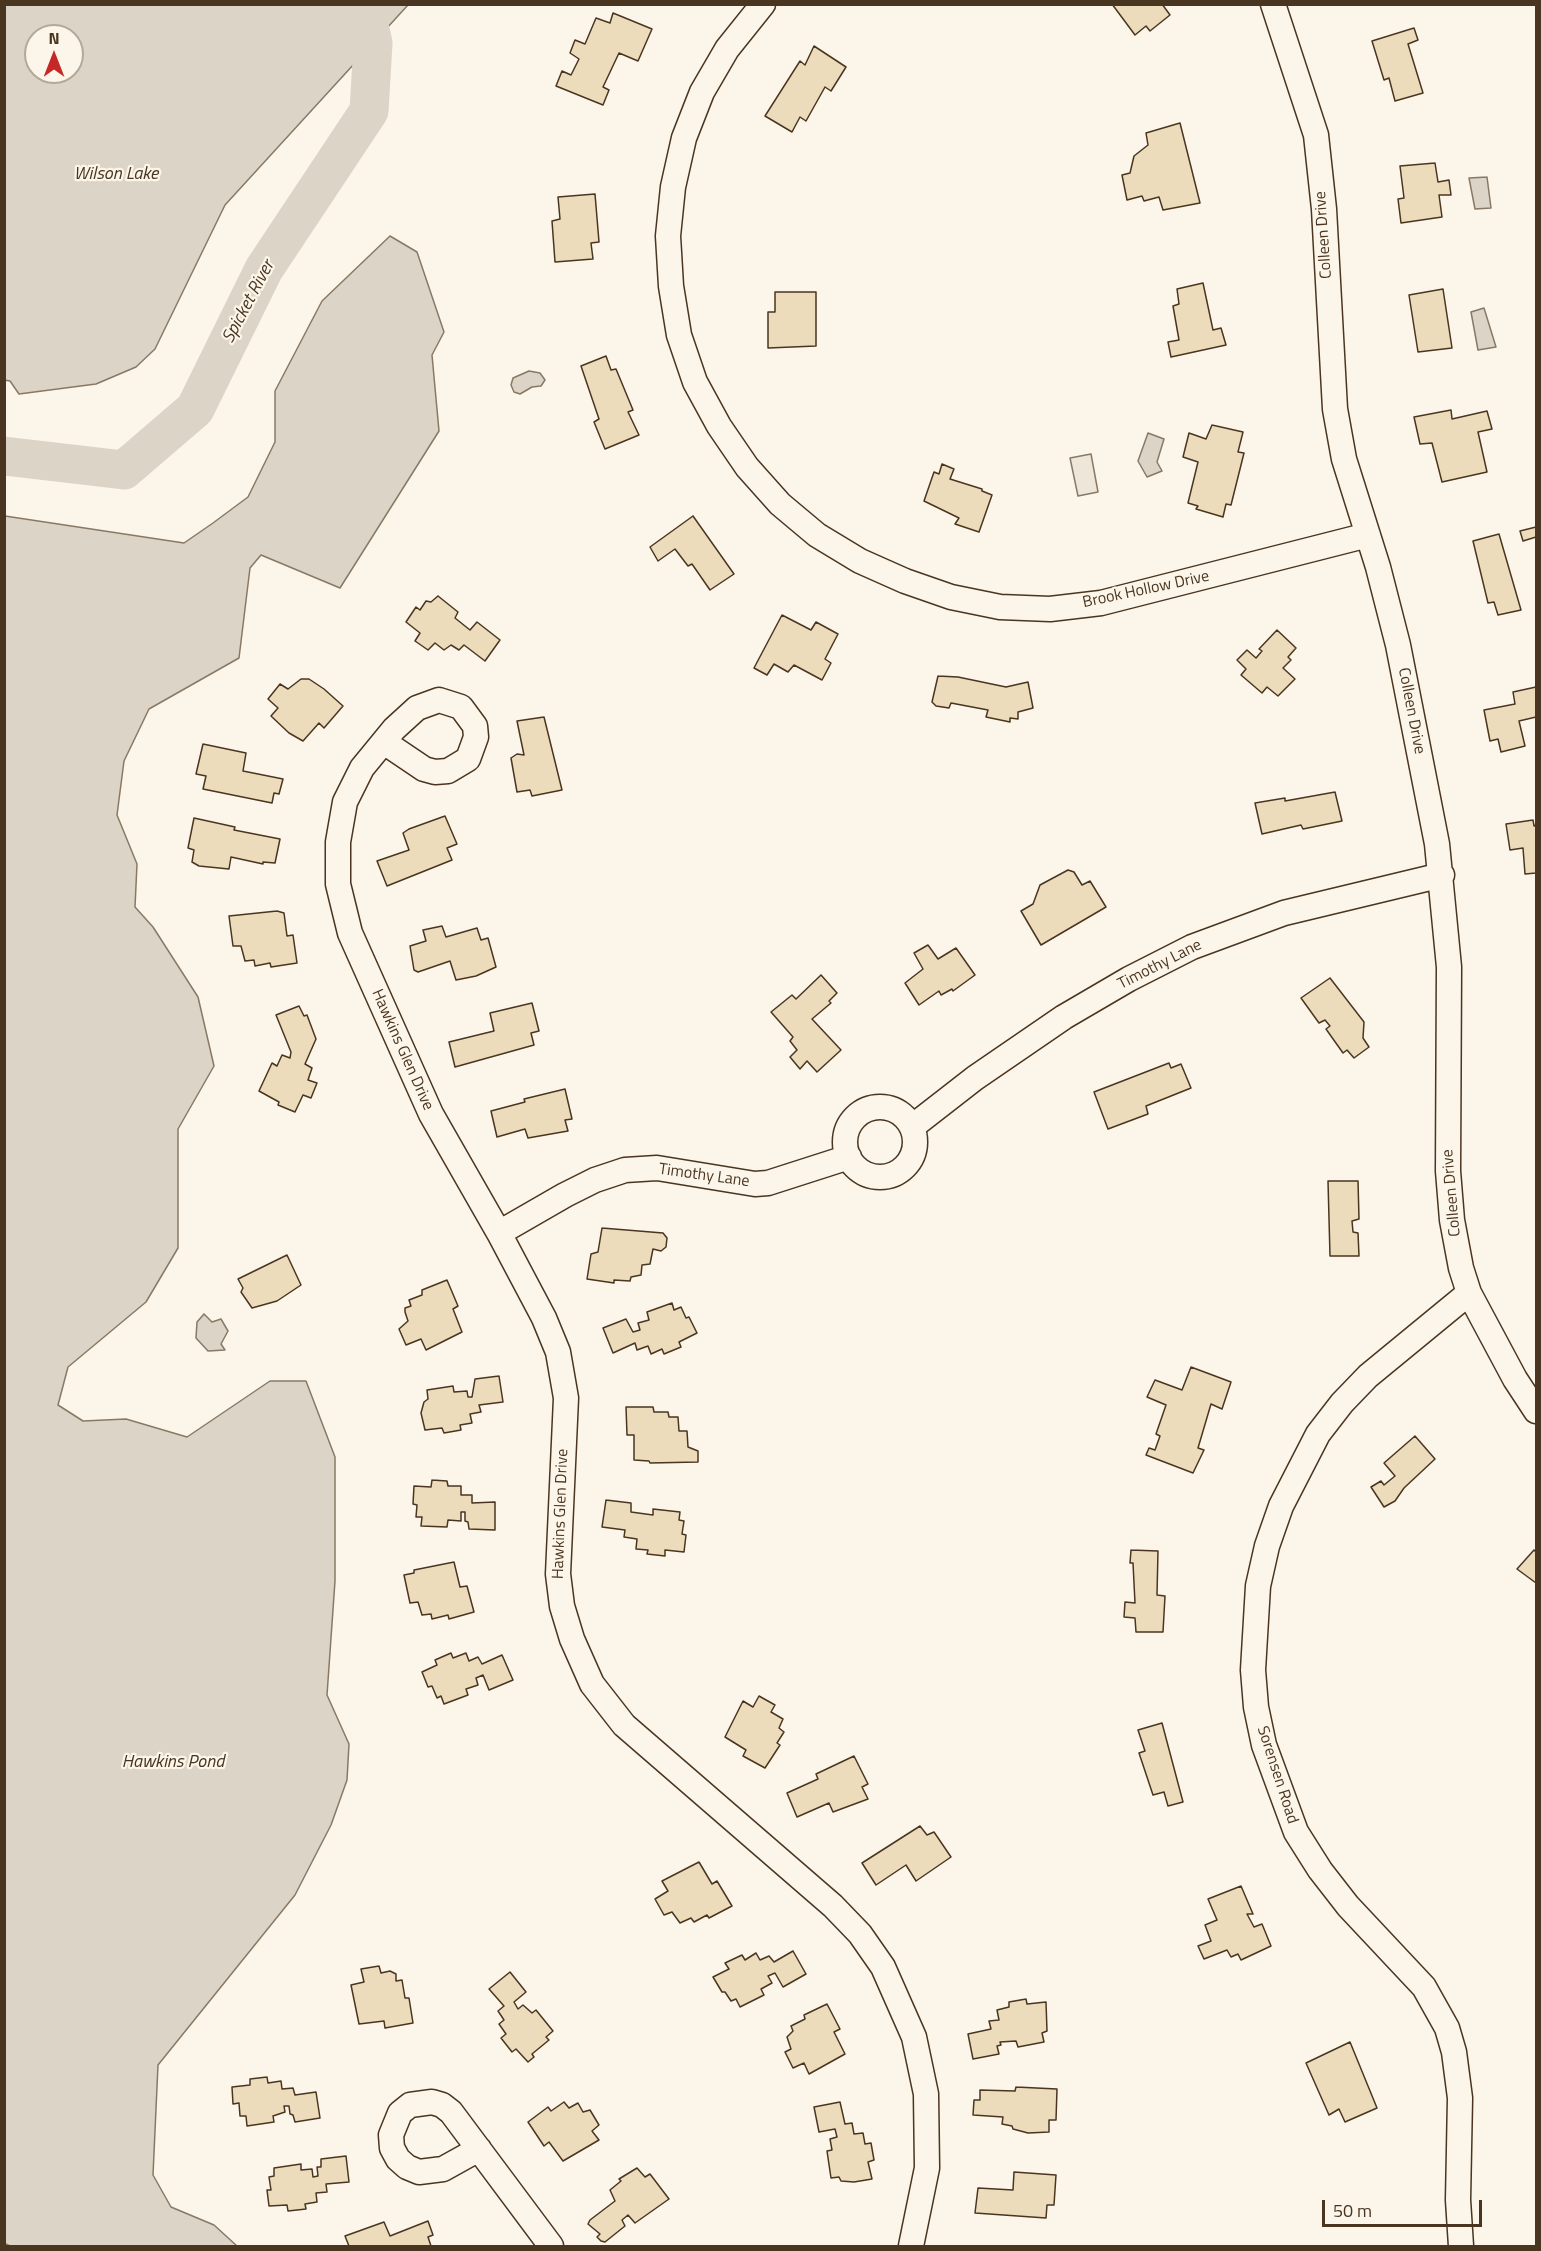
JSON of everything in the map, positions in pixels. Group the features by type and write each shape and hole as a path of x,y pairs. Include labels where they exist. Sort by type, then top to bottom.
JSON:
{"street":[{"name":"Brook Hollow Drive","path":"763,4 727,49 702,92 684,138 673,187 668,236 670,286 680,335 695,382 747,467 780,504 818,535 860,561 904,582 951,597 1000,607 1050,609 1101,603 1368,535"},
{"name":"Colleen Drive","path":"1273,4 1316,135 1324,209 1335,409 1344,459 1368,535 1398,645 1442,875 1449,967 1449,1181 1452,1220 1461,1268 1469,1293 1515,1378 1536,1411"},
{"name":"Hawkins Glen Drive","path":"384,742 362,768 345,802 337,852 340,898 359,954 431,1114 499,1233 549,1330 564,1375 566,1411 557,1558 562,1606 578,1654 601,1698 624,1725 833,1906 860,1934 883,1967 914,2037 926,2094 927,2168 911,2247"},
{"name":"Timothy Lane","path":"912,1127 975,1078 1065,1017 1129,979 1192,947 1284,913 1442,875"},
{"path":"879,1107 891,1108 901,1113 912,1127 915,1137 913,1155 903,1168 893,1174 870,1175 856,1166 849,1157 846,1134 850,1124 862,1112 879,1107"},
{"name":"Timothy Lane","path":"499,1233 595,1180 625,1170 657,1168 755,1184 768,1183 849,1157"},
{"name":"Sorensen Road","path":"1461,2247 1458,2200 1460,2098 1447,2028 1424,1987 1348,1906 1320,1870 1296,1832 1264,1745 1256,1707 1254,1670 1258,1586 1267,1546 1281,1506 1318,1434 1342,1403 1368,1376 1469,1293"},
{"path":"479,2149 551,2247"}],"shaded area":[{"path":"1091,454 1098,492 1078,496 1070,458"}],"water":[{"name":"Wilson Lake","path":"5,4 408,5 225,205 155,349 136,367 96,384 19,394 10,381 4,380"},
{"path":"1487,177 1491,208 1475,209 1469,178"},
{"name":"Hawkins Pond","path":"390,236 417,252 444,332 432,355 439,431 340,588 261,555 250,568 239,658 149,709 124,761 117,815 137,864 135,907 153,927 198,997 214,1066 178,1129 178,1248 146,1302 68,1367 58,1405 83,1421 126,1419 187,1437 270,1381 306,1381 335,1457 335,1581 327,1695 349,1744 347,1780 331,1825 295,1895 158,2065 153,2175 171,2207 214,2225 237,2246 10,2246 4,2243 5,516 184,543 213,523 248,497 275,442 275,391 322,301"},
{"path":"1484,308 1496,347 1478,350 1471,312"},
{"path":"529,371 540,373 545,380 541,386 532,387 520,394 514,392 511,385 513,378"},
{"path":"1148,433 1164,439 1157,462 1162,471 1147,477 1138,461"},
{"path":"204,1314 212,1322 221,1319 228,1331 221,1344 225,1350 208,1351 196,1338 197,1322"}],"building":[{"path":"1112,4 1162,4 1170,15 1150,31 1146,26 1135,35"},
{"path":"613,13 652,29 638,61 619,53 603,87 609,90 603,105 556,86 562,71 571,75 579,59 570,53 575,40 585,44 596,18 610,23"},
{"path":"1414,28 1418,40 1408,44 1423,93 1395,101 1389,78 1384,80 1372,41"},
{"path":"814,46 846,67 831,91 825,87 806,121 800,117 792,132 765,116 800,61 805,65"},
{"path":"1180,123 1200,203 1163,210 1159,197 1144,201 1142,196 1127,200 1122,175 1130,173 1134,156 1148,145 1146,133"},
{"path":"1435,163 1438,182 1449,180 1451,195 1439,195 1442,217 1401,223 1398,199 1404,198 1400,166"},
{"path":"595,194 599,242 591,243 593,259 555,262 552,221 560,219 558,197"},
{"path":"1203,283 1213,330 1221,328 1226,345 1171,357 1168,342 1179,340 1173,306 1179,304 1177,289"},
{"path":"1443,289 1452,348 1418,352 1409,295"},
{"path":"775,292 816,292 816,346 768,348 768,312 775,312"},
{"path":"606,356 611,370 616,369 633,410 628,412 639,435 605,449 594,422 599,419 581,366"},
{"path":"1451,410 1452,419 1487,411 1492,429 1478,432 1487,472 1442,482 1432,443 1420,444 1414,417"},
{"path":"1212,425 1243,432 1238,452 1244,453 1231,505 1226,504 1223,517 1196,509 1198,506 1188,503 1198,462 1183,457 1189,433 1206,439"},
{"path":"942,464 954,469 950,479 982,489 992,495 979,532 955,524 959,518 924,501 934,472 939,474"},
{"path":"693,516 734,574 710,590 692,564 688,566 675,549 658,561 650,547"},
{"path":"1536,527 1536,537 1523,541 1520,531"},
{"path":"1499,534 1521,610 1498,615 1494,602 1488,603 1473,541"},
{"path":"438,596 458,612 455,618 470,630 477,622 500,640 485,661 464,645 459,650 451,645 444,650 435,643 428,650 415,641 420,633 406,622 416,607 420,610 426,601 431,602"},
{"path":"782,615 811,630 816,622 838,634 825,659 831,663 822,680 794,665 788,672 774,664 767,675 754,668"},
{"path":"1277,630 1296,648 1288,657 1291,660 1283,668 1295,679 1278,696 1267,687 1262,693 1241,675 1246,669 1237,660 1247,650 1256,658 1262,651 1259,649"},
{"path":"938,676 958,677 1006,687 1028,682 1033,708 1018,712 1018,719 1010,718 1010,722 986,717 988,710 951,703 949,708 936,706 932,702"},
{"path":"301,679 309,679 343,706 324,728 319,723 303,741 289,733 271,716 278,708 268,699 280,684 288,689"},
{"path":"1536,687 1536,717 1519,721 1525,746 1501,752 1498,739 1490,741 1484,710 1515,704 1513,692"},
{"path":"544,717 562,790 532,796 530,790 517,792 511,758 517,754 524,755 517,721"},
{"path":"203,744 246,753 243,771 283,779 279,794 274,793 272,803 203,789 206,776 196,774"},
{"path":"1335,792 1342,821 1303,829 1301,825 1262,834 1255,803 1285,798 1285,801"},
{"path":"445,816 457,844 447,848 452,860 387,886 377,861 409,850 403,833 409,829"},
{"path":"194,818 235,827 234,830 280,839 275,863 263,862 263,864 231,857 229,869 199,866 192,862 194,850 188,848"},
{"path":"1533,820 1534,826 1536,825 1536,873 1525,874 1523,848 1510,850 1506,824"},
{"path":"1068,870 1074,872 1082,885 1090,881 1106,907 1041,945 1021,911 1033,904 1040,885"},
{"path":"277,911 284,913 287,936 293,935 297,963 271,967 270,963 255,966 254,960 245,961 241,946 233,946 229,916"},
{"path":"442,926 446,937 477,928 481,940 488,938 496,967 476,976 456,980 450,961 418,972 414,970 410,946 426,941 423,930"},
{"path":"928,945 938,959 956,948 975,975 953,991 952,989 941,995 939,991 919,1005 905,983 923,969 914,953"},
{"path":"821,975 837,993 829,1001 831,1003 812,1019 841,1050 817,1072 807,1061 800,1069 790,1057 797,1050 790,1041 793,1037 771,1012 792,995 796,999"},
{"path":"1330,978 1364,1022 1363,1038 1369,1047 1354,1058 1347,1050 1343,1053 1326,1029 1330,1026 1325,1020 1319,1023 1301,998"},
{"path":"532,1003 539,1031 531,1033 534,1045 455,1067 449,1042 494,1031 490,1013"},
{"path":"299,1006 304,1016 307,1015 316,1039 305,1064 312,1068 308,1080 317,1083 311,1098 303,1095 295,1112 278,1105 279,1102 259,1091 272,1063 277,1066 282,1055 290,1058 291,1052 276,1015"},
{"path":"1169,1063 1171,1068 1181,1064 1191,1088 1146,1106 1148,1114 1108,1129 1094,1092"},
{"path":"565,1089 572,1119 565,1120 568,1131 528,1138 525,1129 497,1137 491,1111 525,1102 524,1099"},
{"path":"1328,1181 1358,1181 1359,1219 1352,1221 1353,1232 1358,1233 1359,1256 1330,1256"},
{"path":"602,1228 663,1233 667,1238 666,1247 661,1251 653,1249 650,1264 642,1265 641,1275 631,1277 630,1281 614,1280 614,1283 587,1279 591,1254 598,1252"},
{"path":"287,1255 301,1285 277,1301 252,1308 241,1292 243,1288 238,1279"},
{"path":"447,1280 458,1306 453,1309 462,1332 426,1350 421,1339 406,1345 399,1329 408,1321 405,1308 411,1306 409,1300 422,1295 422,1290"},
{"path":"672,1303 674,1310 681,1307 697,1333 679,1342 681,1347 664,1354 662,1349 651,1354 648,1346 637,1350 635,1343 613,1353 603,1328 626,1319 633,1332 640,1330 638,1323 649,1320 647,1312"},
{"path":"1191,1367 1231,1382 1222,1409 1211,1404 1198,1448 1204,1450 1193,1473 1146,1455 1149,1448 1155,1450 1160,1436 1156,1434 1166,1405 1147,1397 1155,1380 1182,1390"},
{"path":"499,1376 503,1402 479,1405 481,1412 470,1414 472,1423 460,1425 461,1430 444,1433 442,1428 425,1430 421,1413 424,1402 428,1399 427,1390 453,1386 454,1392 467,1391 468,1397 472,1397 475,1379"},
{"path":"626,1407 653,1407 654,1412 668,1412 669,1417 678,1417 679,1431 687,1431 688,1447 698,1451 698,1462 650,1463 634,1460 634,1435 627,1435"},
{"path":"1415,1436 1435,1459 1404,1488 1395,1501 1384,1507 1371,1487 1381,1481 1384,1485 1395,1476 1384,1463"},
{"path":"432,1480 447,1481 448,1486 461,1486 461,1495 472,1495 472,1503 495,1502 495,1530 469,1529 468,1522 465,1521 465,1512 461,1512 461,1521 448,1520 447,1527 421,1526 422,1517 416,1517 417,1505 413,1504 414,1486 431,1487"},
{"path":"606,1500 631,1503 631,1512 653,1515 653,1509 680,1512 679,1520 684,1521 682,1534 686,1535 684,1552 665,1550 665,1556 647,1554 648,1550 636,1549 637,1539 624,1537 625,1530 602,1527"},
{"path":"1131,1550 1158,1551 1157,1595 1165,1596 1163,1632 1136,1632 1135,1618 1124,1617 1125,1602 1135,1603 1133,1563 1130,1563"},
{"path":"1534,1550 1536,1552 1536,1583 1517,1569"},
{"path":"454,1562 460,1587 467,1586 474,1612 449,1619 448,1615 432,1619 431,1614 422,1615 418,1602 410,1603 404,1575 414,1573 414,1570"},
{"path":"451,1653 453,1658 466,1653 469,1661 478,1657 482,1664 502,1655 513,1680 489,1690 483,1675 476,1678 478,1685 466,1689 468,1695 444,1704 441,1696 437,1698 432,1686 428,1687 422,1672 437,1665 435,1660"},
{"path":"759,1696 775,1705 771,1712 783,1719 779,1728 784,1732 777,1743 780,1745 765,1768 743,1756 746,1750 725,1737 743,1701 753,1707"},
{"path":"1162,1723 1183,1802 1168,1806 1164,1792 1153,1795 1139,1753 1145,1751 1138,1730"},
{"path":"854,1756 868,1784 862,1787 868,1799 833,1812 829,1803 797,1817 787,1793 818,1779 816,1774"},
{"path":"920,1826 927,1835 934,1832 951,1857 916,1881 906,1865 876,1885 862,1863"},
{"path":"699,1862 712,1884 717,1881 732,1906 709,1918 707,1915 694,1922 691,1918 680,1923 672,1912 664,1915 655,1899 668,1891 662,1881"},
{"path":"1241,1886 1253,1914 1247,1914 1254,1927 1262,1924 1271,1946 1241,1960 1238,1954 1231,1957 1227,1950 1204,1959 1198,1946 1211,1941 1205,1925 1217,1920 1208,1899"},
{"path":"793,1951 806,1974 783,1987 775,1973 768,1976 772,1983 761,1989 764,1995 740,2007 736,1999 731,2001 725,1992 722,1992 713,1977 729,1969 725,1963 742,1955 745,1960 756,1953 760,1960 769,1956 774,1962"},
{"path":"379,1966 381,1973 390,1971 396,1974 396,1981 402,1980 405,1998 409,1998 413,2023 385,2028 384,2021 359,2024 351,1985 364,1982 361,1969"},
{"path":"510,1972 526,1992 514,2002 518,2009 523,2005 532,2013 536,2010 553,2031 546,2037 549,2040 532,2054 534,2057 528,2062 516,2049 512,2052 501,2038 506,2034 499,2024 504,2020 498,2011 504,2006 489,1989"},
{"path":"1026,1999 1027,2004 1046,2002 1047,2031 1042,2033 1044,2042 1018,2047 1016,2041 1000,2042 1001,2045 997,2046 999,2054 973,2059 968,2034 991,2029 989,2021 999,2020 997,2010 1009,2007 1009,2002"},
{"path":"827,2004 840,2029 834,2032 845,2054 809,2074 804,2063 793,2068 785,2052 791,2049 787,2037 793,2031 791,2026 805,2019 804,2015"},
{"path":"1350,2042 1377,2108 1345,2122 1339,2109 1329,2115 1306,2063"},
{"path":"267,2077 268,2083 281,2081 282,2089 293,2088 295,2095 316,2092 320,2118 295,2122 293,2115 290,2114 289,2106 284,2106 285,2112 273,2116 274,2122 247,2126 246,2116 240,2116 239,2103 233,2104 232,2087 250,2085 250,2079"},
{"path":"1016,2087 1057,2089 1056,2120 1049,2120 1049,2132 1028,2133 1002,2124 1003,2117 973,2115 974,2100 980,2100 980,2090 1015,2091"},
{"path":"564,2102 569,2108 578,2103 583,2112 590,2110 599,2125 592,2131 599,2140 563,2161 549,2142 544,2146 528,2122 548,2107 551,2111"},
{"path":"840,2102 845,2124 852,2123 854,2134 863,2133 865,2144 871,2143 874,2160 868,2162 872,2179 854,2182 841,2181 839,2177 831,2178 827,2151 832,2150 830,2139 837,2137 835,2129 819,2132 814,2107"},
{"path":"346,2156 349,2182 326,2184 327,2192 316,2193 317,2202 305,2204 306,2209 288,2211 287,2205 269,2206 267,2190 271,2190 269,2177 274,2176 274,2168 301,2164 301,2170 312,2169 313,2177 318,2176 317,2167 321,2167 321,2159"},
{"path":"637,2168 645,2177 650,2174 669,2199 635,2223 628,2215 622,2220 625,2226 605,2242 601,2241 597,2237 600,2234 588,2224 615,2201 610,2190 621,2181 619,2179"},
{"path":"1014,2172 1056,2175 1054,2205 1047,2205 1046,2218 975,2213 978,2188 1013,2190"},
{"path":"428,2221 433,2235 428,2237 431,2246 349,2246 345,2236 384,2222 390,2236"}],"waterway":[{"name":"Spicket River","path":"4,456 124,470 195,409 264,269 369,111 373,43 364,4"}]}
